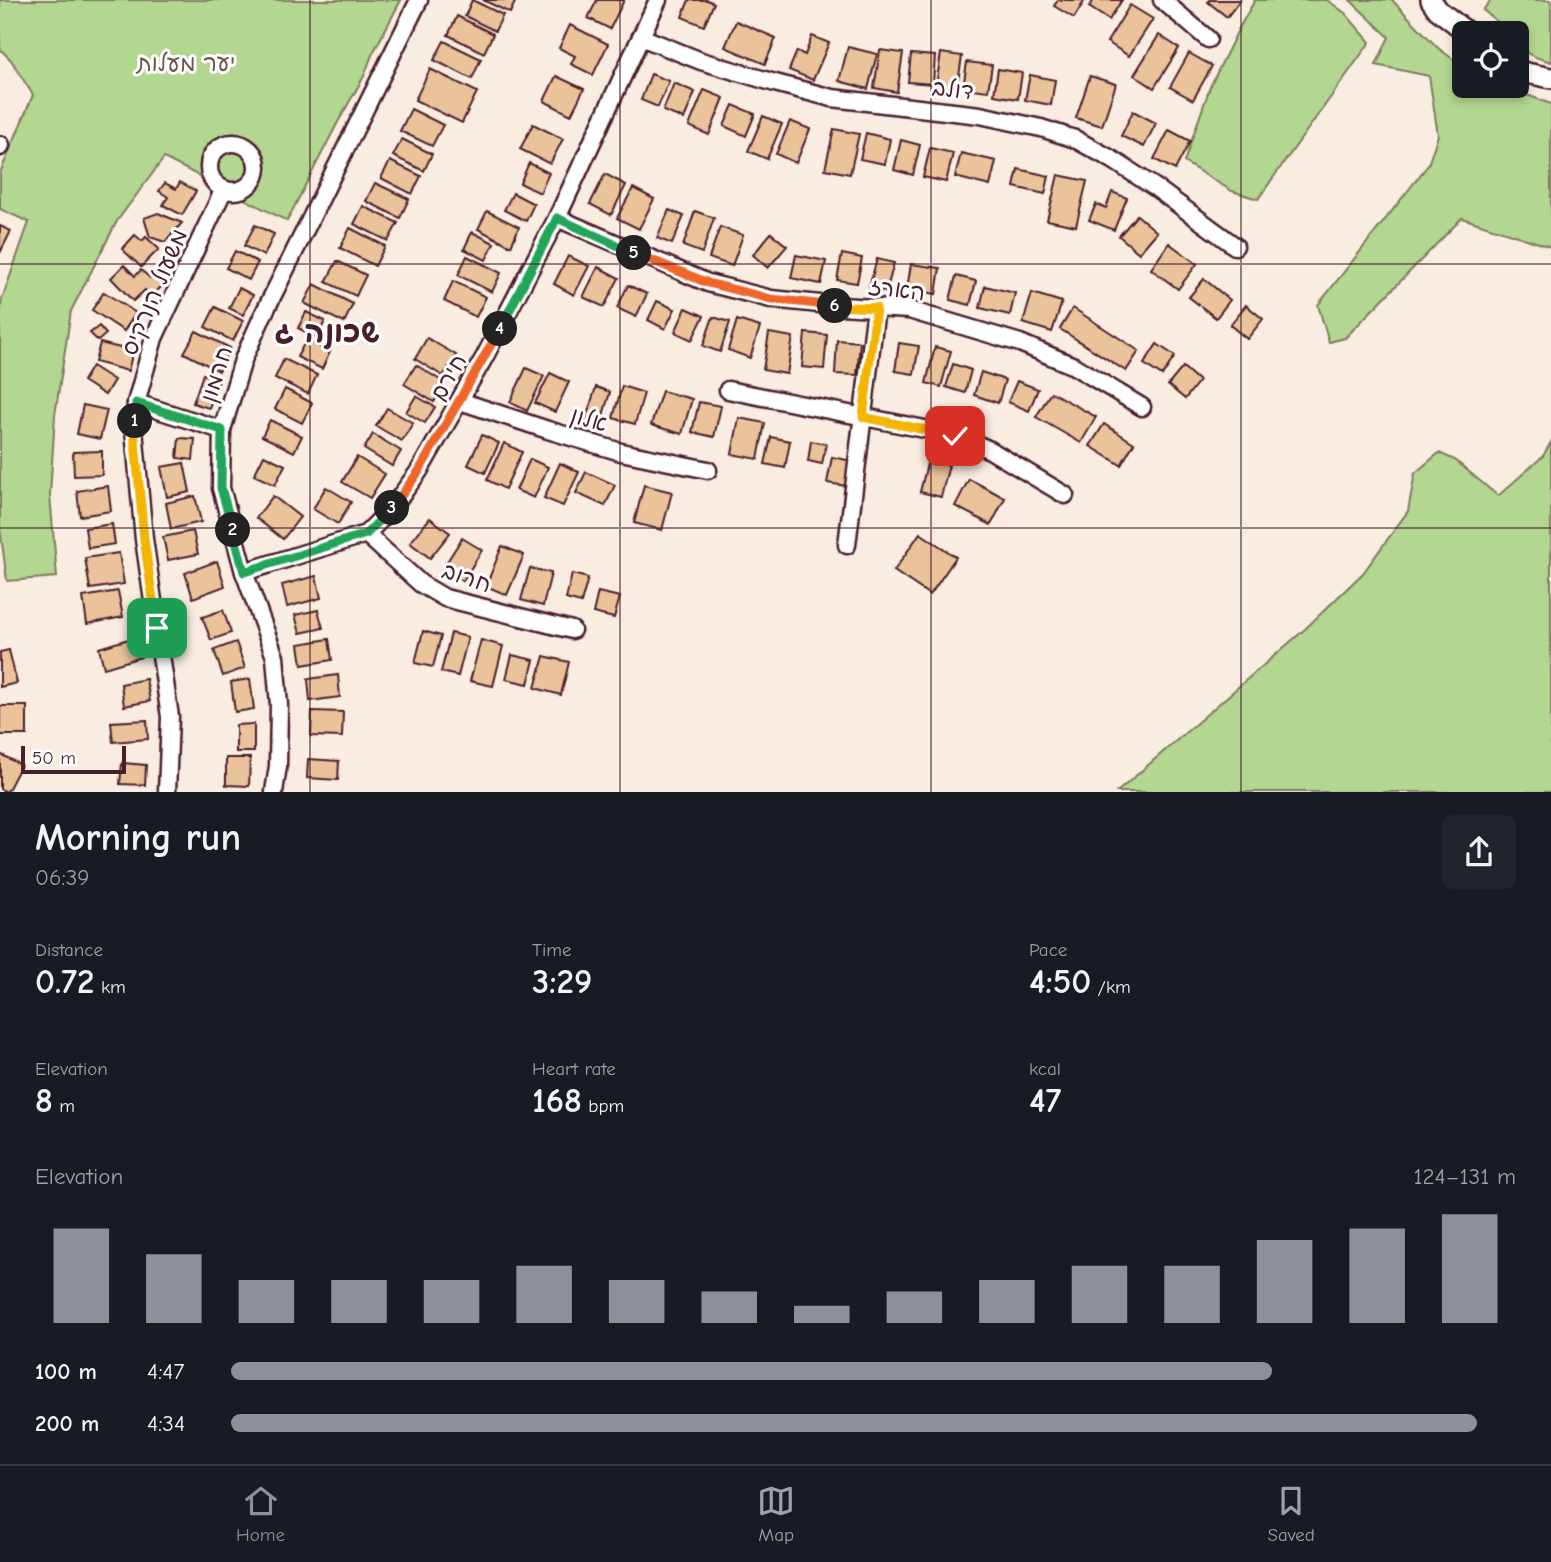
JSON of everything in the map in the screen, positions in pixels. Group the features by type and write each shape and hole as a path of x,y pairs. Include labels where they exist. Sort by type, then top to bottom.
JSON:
{"main road":[{"path":"1432,0 1438,9 1453,21"},
{"path":"1529,73 1551,78"}],"street":[{"name":"חרמון","path":"274,792 278,766 279,705 275,657 244,572 221,488 222,430 243,360 263,315 419,0"},
{"name":"חירם","path":"244,572 366,534 391,509 419,471 484,358 557,218 658,0"},
{"path":"1162,0 1208,39"},
{"name":"דולב","path":"641,37 701,61 832,98 980,115 1041,128 1075,139 1113,160 1235,246"},
{"name":"משעול הנרקיס","path":"167,792 170,717 144,539 134,430 136,403 154,338 224,189"},
{"name":"הארז","path":"557,218 708,283 771,299 909,310 1020,343 1074,366 1142,407"},
{"path":"847,545 876,308"},
{"path":"728,390 955,436 990,450 1065,495"},
{"name":"אלון","path":"460,401 621,452 708,470"},
{"path":"136,403 222,430"},
{"name":"חרוב","path":"366,534 421,584 445,598 572,630"}],"green space":[{"name":"יער מעלות","path":"0,0 401,0 287,221 164,158 117,221 71,311 55,415 50,495 57,577 7,581 0,528 0,316 2,299 29,222 0,209 0,173 33,95 11,60 0,49"},
{"path":"1255,0 1327,0 1345,13 1370,42 1258,199 1232,191 1184,162 1210,87"},
{"path":"1350,0 1392,0 1438,48 1452,58 1452,98 1529,98 1529,96 1551,104 1551,247 1462,218 1345,338 1329,342 1318,305 1428,165 1438,135 1429,76 1376,65 1389,37"},
{"path":"1491,0 1551,0 1551,62 1529,54 1529,21 1496,21 1483,10"},
{"path":"1551,442 1551,792 1117,792 1304,630 1363,573 1408,511 1415,473 1439,453 1455,460 1498,496 1543,456"}],"building":[{"path":"472,0 503,15 495,31 465,16"},
{"path":"483,0 516,0 510,13"},
{"path":"597,0 624,0 610,29 588,18"},
{"path":"689,0 707,0 714,3 704,26 682,17"},
{"path":"1058,0 1085,0 1074,18 1054,6"},
{"path":"1094,0 1122,0 1109,20 1089,7"},
{"path":"1240,0 1227,17 1208,2"},
{"path":"1130,5 1153,19 1129,56 1107,42"},
{"path":"457,16 493,34 484,53 448,35"},
{"path":"736,21 776,38 765,64 725,47"},
{"path":"570,25 608,44 593,75 571,64 575,56 559,48"},
{"path":"1159,35 1179,48 1154,88 1134,75"},
{"path":"812,36 829,43 813,80 789,70 797,51 805,55"},
{"path":"444,41 481,59 472,79 434,60"},
{"path":"848,47 877,54 868,89 839,81"},
{"path":"880,50 903,53 897,92 874,88"},
{"path":"941,53 962,56 957,89 936,86"},
{"path":"1189,53 1212,66 1193,100 1170,87"},
{"path":"911,54 935,56 933,84 908,82"},
{"path":"967,62 992,65 988,91 963,88"},
{"path":"430,69 477,92 462,123 415,100"},
{"path":"998,69 1022,73 1018,99 994,95"},
{"path":"651,74 669,81 658,107 641,100"},
{"path":"1030,75 1055,80 1051,105 1025,100"},
{"path":"556,76 584,89 571,115 544,101"},
{"path":"1090,76 1116,84 1102,126 1076,118"},
{"path":"674,83 695,92 684,119 663,111"},
{"path":"704,90 724,98 709,135 689,126"},
{"path":"733,105 755,114 746,136 724,126"},
{"path":"411,109 443,125 432,146 400,131"},
{"path":"1133,111 1156,123 1144,147 1121,136"},
{"path":"763,116 782,124 767,159 748,151"},
{"path":"790,121 810,129 796,163 776,154"},
{"path":"533,124 563,139 550,164 520,149"},
{"path":"834,129 859,134 850,174 825,169"},
{"path":"1169,130 1190,141 1175,170 1154,159"},
{"path":"866,133 890,139 885,164 860,159"},
{"path":"402,139 432,154 424,171 393,156"},
{"path":"901,140 920,145 913,175 894,170"},
{"path":"930,148 953,153 946,182 923,177"},
{"path":"961,153 996,161 990,186 955,177"},
{"path":"390,161 421,176 412,194 381,178"},
{"path":"529,163 549,173 540,193 520,183"},
{"path":"1018,169 1049,176 1045,194 1014,187"},
{"path":"605,174 626,185 611,215 590,204"},
{"path":"1058,175 1087,181 1076,226 1047,220"},
{"path":"180,182 196,191 182,215 163,205 168,197 159,191 165,183 176,189"},
{"path":"375,183 409,199 400,218 366,201"},
{"path":"633,188 654,199 639,229 617,218"},
{"path":"1112,192 1127,198 1114,230 1089,220 1096,204 1106,208"},
{"path":"513,193 534,204 526,221 504,210"},
{"path":"363,206 398,223 388,241 354,224"},
{"path":"669,210 684,216 672,244 657,238"},
{"path":"487,211 519,227 511,246 478,229"},
{"path":"695,211 714,218 702,253 683,246"},
{"path":"158,213 182,223 165,242 150,237 144,218"},
{"path":"1137,215 1157,232 1139,253 1119,236"},
{"path":"255,225 274,234 264,256 244,246"},
{"path":"0,226 11,231 0,253"},
{"path":"720,227 743,235 732,266 709,258"},
{"path":"350,228 385,246 375,266 340,248"},
{"path":"472,232 494,243 486,260 464,249"},
{"path":"771,233 787,246 768,268 753,255"},
{"path":"135,235 142,241 146,237 159,249 141,267 122,249"},
{"path":"1169,243 1197,264 1178,289 1151,269"},
{"path":"235,251 258,262 249,280 226,268"},
{"path":"842,254 862,258 857,283 837,280"},
{"path":"796,255 826,261 821,284 791,278"},
{"path":"467,256 501,273 492,292 458,275"},
{"path":"568,256 589,266 574,295 554,284"},
{"path":"877,259 894,263 886,292 869,287"},
{"path":"337,261 366,275 356,296 326,282"},
{"path":"911,264 940,268 936,294 907,289"},
{"path":"124,265 135,276 141,270 150,278 161,267 171,277 151,297 145,290 133,301 111,278"},
{"path":"598,267 619,278 604,307 583,297"},
{"path":"956,276 976,281 970,305 950,300"},
{"path":"1204,279 1230,300 1216,318 1189,297"},
{"path":"453,281 486,297 476,317 444,301"},
{"path":"314,284 353,304 344,323 304,303"},
{"path":"628,285 647,294 636,317 617,308"},
{"path":"985,286 1015,293 1010,315 980,308"},
{"path":"239,288 253,295 243,315 229,308"},
{"path":"104,292 136,313 124,331 92,310"},
{"path":"1032,293 1062,302 1052,332 1023,323"},
{"path":"657,301 675,309 665,329 648,320"},
{"path":"1246,305 1263,319 1247,339 1230,325"},
{"path":"215,307 243,321 233,341 205,327"},
{"path":"686,308 704,316 692,340 675,332"},
{"path":"1073,308 1139,351 1126,371 1060,329"},
{"path":"306,312 325,321 317,338 298,328"},
{"path":"713,317 730,322 720,352 703,346"},
{"path":"737,320 760,327 750,358 728,350"},
{"path":"99,326 106,334 98,341 90,333"},
{"path":"196,331 230,348 219,371 184,353"},
{"path":"769,333 793,337 787,374 763,370"},
{"path":"805,333 827,335 824,369 802,367"},
{"path":"427,338 456,355 443,376 415,359"},
{"path":"306,340 330,352 322,369 297,357"},
{"path":"837,340 860,342 857,375 835,374"},
{"path":"100,343 133,351 128,371 95,362"},
{"path":"899,343 919,346 914,374 895,371"},
{"path":"1157,344 1175,356 1162,376 1144,364"},
{"path":"935,347 951,351 941,387 926,383"},
{"path":"284,359 317,375 308,394 275,378"},
{"path":"953,364 971,370 965,393 946,387"},
{"path":"416,365 445,383 434,402 404,384"},
{"path":"92,366 114,380 105,395 83,381"},
{"path":"1183,367 1199,381 1185,399 1168,385"},
{"path":"526,368 544,376 527,411 510,402"},
{"path":"981,372 1005,380 998,403 974,395"},
{"path":"550,373 569,382 555,412 535,403"},
{"path":"203,374 219,380 209,408 193,403"},
{"path":"1017,381 1038,389 1029,411 1008,402"},
{"path":"622,386 644,393 635,424 613,418"},
{"path":"596,387 610,392 601,422 586,418"},
{"path":"285,389 312,403 302,423 275,409"},
{"path":"662,391 692,399 682,434 651,425"},
{"path":"1051,392 1096,417 1081,443 1036,417"},
{"path":"416,396 435,407 425,423 406,412"},
{"path":"699,402 721,406 714,437 692,432"},
{"path":"83,405 107,410 100,439 77,434"},
{"path":"387,408 413,423 402,441 376,426"},
{"path":"739,418 765,423 758,459 732,454"},
{"path":"270,420 302,436 294,452 262,436"},
{"path":"1104,424 1134,443 1121,465 1090,446"},
{"path":"373,434 401,451 392,466 364,449"},
{"path":"482,435 499,443 485,473 468,465"},
{"path":"771,437 790,441 785,468 765,464"},
{"path":"179,438 195,439 193,460 177,458"},
{"path":"811,441 826,444 822,464 808,461"},
{"path":"504,443 522,452 505,489 487,480"},
{"path":"102,451 102,475 74,476 73,452"},
{"path":"264,455 285,465 275,485 254,475"},
{"path":"357,457 385,474 370,498 342,482"},
{"path":"832,457 852,461 847,486 827,483"},
{"path":"530,459 548,467 534,498 516,490"},
{"path":"928,460 949,465 941,497 920,492"},
{"path":"184,463 190,492 167,497 161,467"},
{"path":"560,463 579,472 563,506 544,498"},
{"path":"586,472 615,485 605,506 576,493"},
{"path":"969,479 1005,498 991,525 955,506"},
{"path":"644,485 672,492 662,530 634,523"},
{"path":"108,486 111,511 80,516 77,491"},
{"path":"326,487 351,502 338,524 313,509"},
{"path":"195,496 201,522 171,529 166,503"},
{"path":"273,496 300,517 283,539 256,518"},
{"path":"430,518 450,533 430,558 410,543"},
{"path":"112,524 115,544 88,548 85,528"},
{"path":"193,531 198,554 168,560 163,537"},
{"path":"920,533 956,557 930,595 894,571"},
{"path":"462,538 482,550 463,581 443,568"},
{"path":"502,546 524,555 507,595 486,586"},
{"path":"119,553 124,584 90,589 85,558"},
{"path":"217,561 225,586 193,598 185,573"},
{"path":"530,568 551,573 543,606 521,600"},
{"path":"572,574 588,578 581,603 566,599"},
{"path":"316,576 321,598 287,607 282,585"},
{"path":"118,591 123,617 87,624 83,597"},
{"path":"598,592 620,597 614,618 593,613"},
{"path":"223,610 231,633 211,640 202,617"},
{"path":"318,610 323,628 300,633 295,615"},
{"path":"423,631 441,636 433,667 415,663"},
{"path":"451,633 468,637 458,676 441,672"},
{"path":"135,637 141,657 104,668 99,648"},
{"path":"329,639 332,660 302,665 299,644"},
{"path":"481,640 503,646 493,686 470,681"},
{"path":"236,642 245,668 223,676 214,650"},
{"path":"9,650 17,683 0,687 0,652"},
{"path":"512,655 534,660 528,684 506,679"},
{"path":"544,656 569,662 561,695 535,688"},
{"path":"338,675 340,697 310,701 308,679"},
{"path":"146,679 150,701 124,706 121,684"},
{"path":"250,679 254,709 235,712 231,682"},
{"path":"0,706 27,706 27,735 0,735"},
{"path":"312,711 343,712 342,737 311,736"},
{"path":"147,720 148,739 113,742 111,722"},
{"path":"254,724 254,752 236,752 236,725"},
{"path":"0,754 21,765 7,792 0,789"},
{"path":"226,758 250,758 249,786 226,785"},
{"path":"308,759 339,761 338,780 307,778"},
{"path":"122,763 146,765 145,785 120,784"}],"district":[{"name":"שכונה ג","path":"327,332"}],"route":[{"path":"157,628 144,539 134,430 136,403 222,430 221,488 244,572 366,534 391,509 419,471 484,358 557,218 708,283 771,299 876,308 863,417 955,436"}]}
